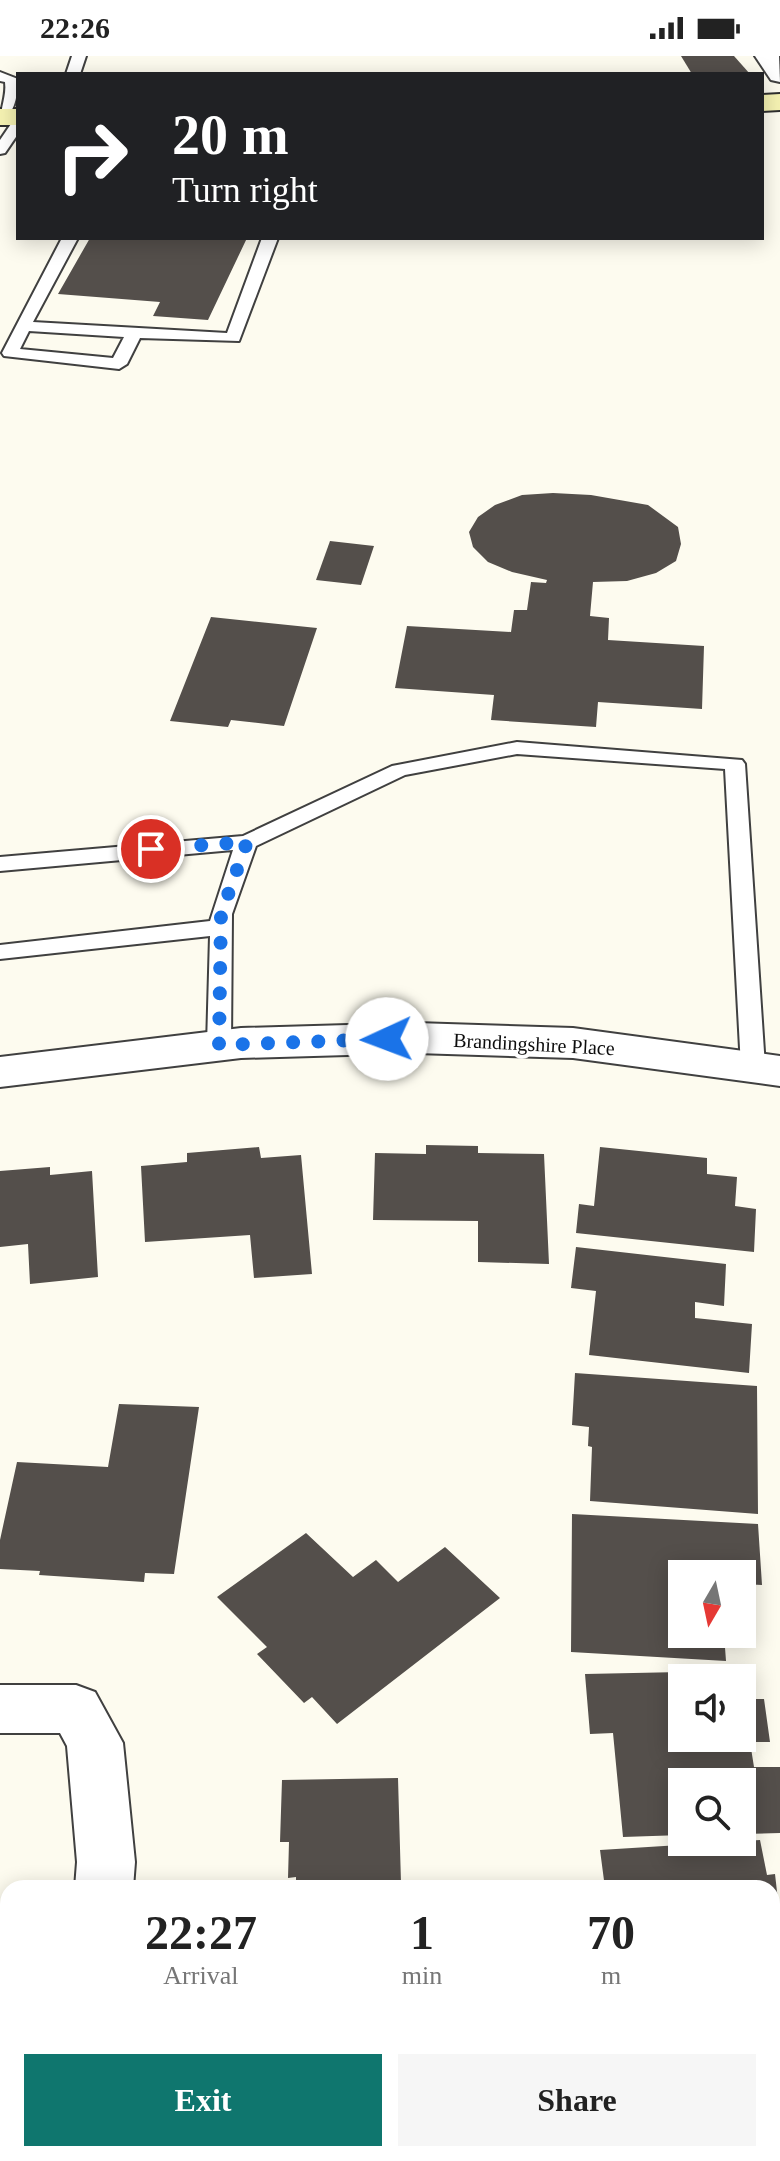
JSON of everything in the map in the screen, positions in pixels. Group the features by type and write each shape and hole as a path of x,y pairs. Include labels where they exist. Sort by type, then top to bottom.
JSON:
{"street":[{"path":"767,56 780,75"},
{"name":"Brandingshire Place","path":"0,1072 219,1045 416,1038 573,1043 766,1069"},
{"path":"0,1709 76,1709 95,1743 106,1862 105,1880"}],"lane":[{"path":"0,76 12,80 13,89 0,150"},
{"path":"69,240 10,353 119,364 134,332"},
{"path":"23,326 233,338 269,240"},
{"path":"0,864 247,842 399,770 517,748 735,764 766,1069"},
{"path":"219,1045 221,914 247,842"},
{"path":"0,952 222,927"}],"building":[{"path":"681,56 734,56 748,72 691,72"},
{"path":"89,240 246,240 208,320 153,316 160,302 58,294"},
{"path":"522,495 591,495 648,505 678,527 681,544 676,561 656,573 627,581 593,582 590,616 609,618 608,640 704,646 702,709 598,702 596,727 491,720 494,695 395,688 407,626 511,632 514,610 527,610 531,582 546,583 547,580 512,572 488,562 473,547 469,532 478,517 495,505"},
{"path":"330,541 374,546 361,585 316,580"},
{"path":"211,617 317,628 284,726 231,720 228,727 170,721"},
{"path":"426,1145 478,1146 478,1153 544,1154 549,1264 478,1262 478,1221 373,1220 375,1153 426,1154"},
{"path":"259,1147 261,1158 301,1155 312,1274 254,1278 250,1235 145,1242 141,1166 187,1162 187,1153"},
{"path":"600,1147 707,1158 707,1174 737,1177 735,1206 756,1209 754,1252 576,1233 579,1204 594,1206"},
{"path":"50,1167 50,1175 92,1171 98,1277 30,1284 28,1244 0,1247 0,1171"},
{"path":"576,1247 726,1264 724,1306 695,1302 695,1318 752,1324 749,1373 589,1355 596,1291 571,1288"},
{"path":"575,1373 757,1386 758,1514 590,1501 592,1447 588,1446 589,1427 572,1425"},
{"path":"119,1404 199,1407 174,1574 145,1573 144,1582 39,1575 40,1571 0,1569 0,1540 17,1462 108,1467"},
{"path":"572,1514 758,1524 762,1585 756,1585 756,1560 668,1560 668,1648 725,1648 726,1661 571,1652"},
{"path":"306,1533 353,1577 376,1560 398,1582 445,1547 500,1598 337,1724 312,1697 304,1703 257,1654 267,1647 217,1597"},
{"path":"668,1672 668,1752 752,1752 754,1767 780,1767 780,1833 756,1834 756,1768 668,1768 668,1835 623,1837 613,1733 590,1734 585,1674"},
{"path":"756,1699 764,1699 770,1742 756,1742"},
{"path":"398,1778 401,1880 288,1878 289,1842 280,1842 282,1780"},
{"path":"756,1840 760,1840 767,1875 775,1874 776,1880 604,1880 600,1850 668,1846 668,1856 756,1856"}],"route":[{"path":"151,849 247,842 221,914 219,1045 387,1039"}]}
